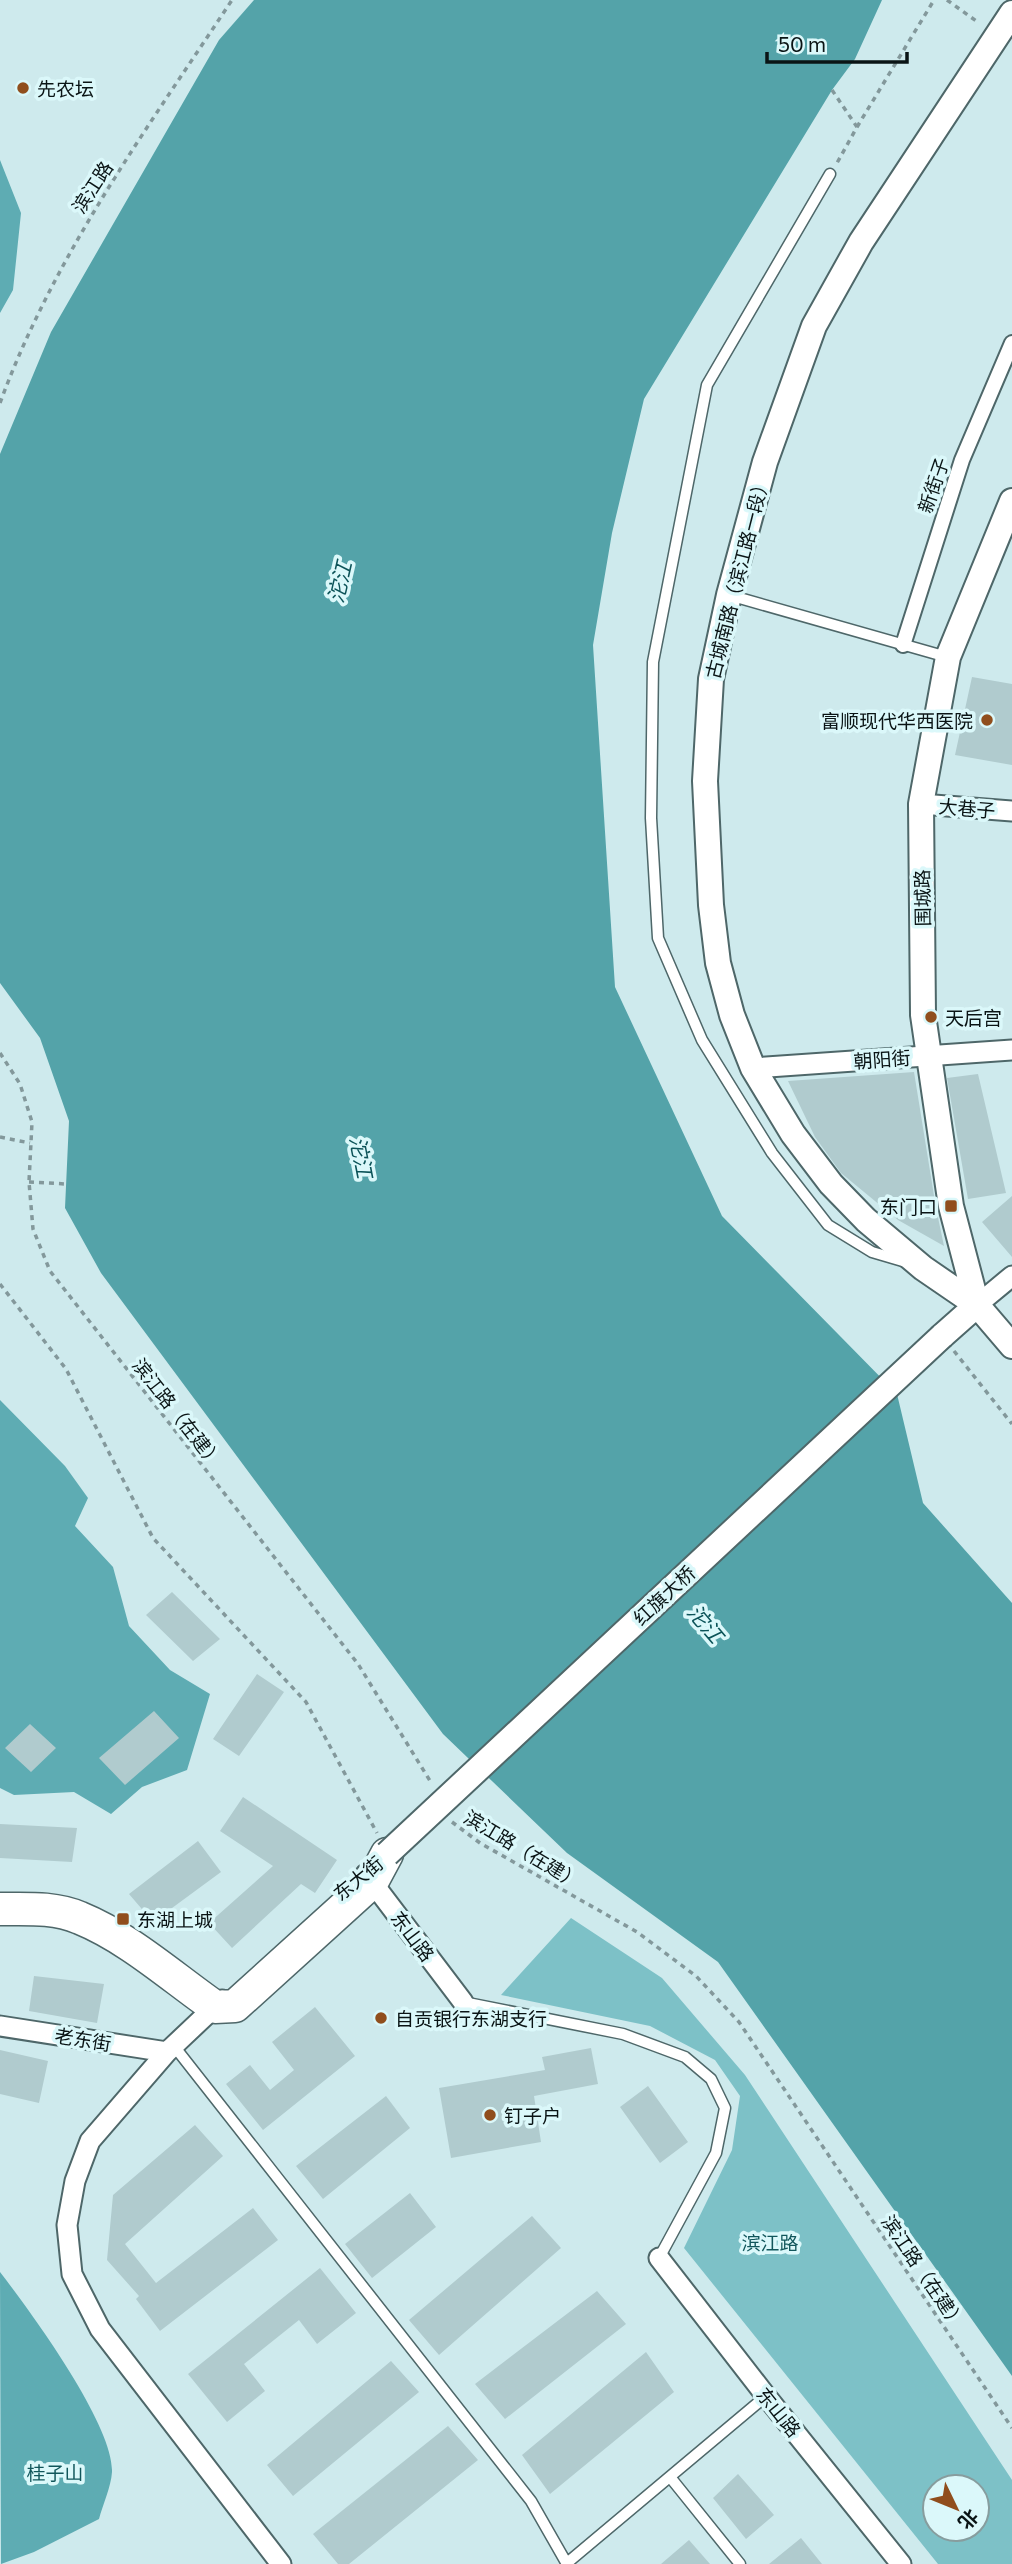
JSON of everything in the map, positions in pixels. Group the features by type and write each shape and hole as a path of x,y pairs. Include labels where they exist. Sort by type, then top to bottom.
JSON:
{"main road":[{"name":"东大街","path":"223,2000 374,1869"},
{"path":"0,1889 52,1889 87,1899 123,1919 223,2000"},
{"path":"0,1909 46,1909 79,1917 223,2000"}],"street":[{"name":"古城南路（滨江路一段）","path":"1012,13 861,242 814,326 765,462 729,595 711,680 705,781 711,905 718,963 732,1015 753,1068 793,1134 831,1184 866,1220 923,1268 977,1304 1012,1346"},
{"name":"新街子","path":"903,645 962,460 1012,343"},
{"name":"围城路","path":"977,1304 951,1206 923,1015 921,804 948,657 1012,500"},
{"name":"大巷子","path":"921,804 1012,811"},
{"name":"朝阳街","path":"753,1068 1012,1051"},
{"path":"977,1304 1012,1276"},
{"name":"红旗大桥","path":"374,1869 977,1304"},
{"name":"东山路","path":"374,1869 464,2002"},
{"path":"223,2000 170,2049 90,2141 75,2181 67,2225 72,2274 100,2329 281,2564"},
{"name":"老东街","path":"0,2026 170,2049"},
{"name":"东山路","path":"659,2258 765,2396 901,2564"}],"lane":[{"path":"830,174 707,385 653,662 651,818 658,937 702,1040 741,1107 828,1225 872,1252 923,1268"},
{"path":"729,595 948,657"},
{"path":"464,2002 623,2034 685,2057 710,2080 725,2108 716,2153 659,2258"},
{"path":"170,2049 531,2501 567,2563 765,2396"},
{"path":"670,2477 740,2564"}],"path":[{"name":"滨江路","path":"0,403 15,362 81,229 232,0"},
{"path":"830,174 934,0"},
{"path":"947,0 996,35"},
{"path":"832,90 857,127"},
{"path":"0,1053 20,1084 32,1122 29,1182 66,1184"},
{"path":"0,1137 30,1143"},
{"name":"滨江路（在建）","path":"29,1182 33,1229 50,1271 358,1664 433,1786"},
{"path":"0,1284 66,1369 153,1538 306,1702 374,1869"},
{"path":"942,1336 1012,1424"},
{"name":"滨江路（在建）","path":"448,1814 452,1823 480,1843 637,1932 696,1976 739,2022 1012,2428"}],"green space":[{"path":"0,160 21,213 13,290 0,313"},
{"path":"0,1400 65,1466 88,1498 75,1526 113,1567 129,1626 170,1670 210,1694 187,1770 142,1787 111,1814 74,1792 14,1795 0,1788"},
{"name":"滨江路","path":"571,1918 662,1978 745,2075 1012,2480 1012,2564 938,2564 921,2543 991,2543 991,2473 921,2473 921,2543 684,2248 732,2150 740,2096 715,2060 650,2026 501,1995"},
{"name":"桂子山","path":"0,2272 49,2340 85,2398 100,2426 109,2452 112,2472 99,2519 34,2552 1,2564"}],"water":[{"name":"沱江","path":"254,0 882,0 855,59 832,90 644,399 612,533 593,645 615,987 722,1216 897,1394 923,1503 1012,1603 1012,2376 718,1962 567,1853 443,1734 101,1273 65,1208 69,1121 40,1038 0,983 0,454 51,332 219,40"}],"building":[{"name":"富顺现代华西医院","path":"972,677 1012,684 1012,765 955,755"},
{"path":"914,1072 944,1246 898,1220 841,1173 815,1137 788,1081"},
{"path":"978,1074 1006,1193 968,1199 947,1078"},
{"path":"1012,1196 1012,1257 982,1222"},
{"path":"172,1592 220,1639 193,1661 146,1615"},
{"path":"257,1674 284,1692 239,1756 213,1739"},
{"path":"154,1711 179,1738 125,1785 99,1758"},
{"path":"30,1724 56,1748 31,1772 5,1748"},
{"path":"243,1797 337,1860 315,1893 301,1884 232,1948 209,1923 273,1866 220,1831"},
{"path":"0,1824 77,1828 72,1862 0,1858"},
{"path":"198,1841 221,1872 153,1922 129,1894"},
{"path":"34,1976 104,1984 97,2023 29,2011"},
{"path":"315,2007 355,2056 263,2130 226,2084 250,2065 270,2090 294,2070 272,2042"},
{"name":"钉子户","path":"591,2048 598,2084 534,2096 541,2142 451,2158 439,2088 545,2070 542,2057"},
{"path":"0,2050 48,2061 39,2103 0,2094"},
{"path":"648,2086 688,2142 660,2163 620,2107"},
{"path":"386,2096 410,2128 323,2199 296,2166"},
{"path":"195,2125 223,2156 125,2244 156,2283 253,2208 278,2240 160,2331 136,2299 139,2296 107,2260 113,2195"},
{"path":"410,2193 436,2227 372,2278 345,2244"},
{"path":"532,2216 561,2248 439,2355 409,2320"},
{"path":"320,2268 356,2313 317,2344 299,2320 244,2364 265,2391 227,2422 188,2374"},
{"path":"597,2291 626,2324 505,2419 475,2384"},
{"path":"646,2352 674,2392 550,2494 522,2455"},
{"path":"391,2361 419,2392 293,2496 267,2465"},
{"path":"448,2426 478,2460 349,2564 338,2564 313,2534"},
{"path":"738,2474 774,2515 746,2539 713,2498"},
{"path":"801,2538 822,2564 769,2564"},
{"path":"689,2540 710,2564 661,2564"}],"place":[{"name":"先农坛","path":"23,88"},
{"name":"富顺现代华西医院","path":"987,720"},
{"name":"天后宫","path":"931,1017"},
{"name":"东门口","path":"951,1206"},
{"name":"东湖上城","path":"123,1919"},
{"name":"自贡银行东湖支行","path":"381,2018"},
{"name":"钉子户","path":"490,2115"}]}
